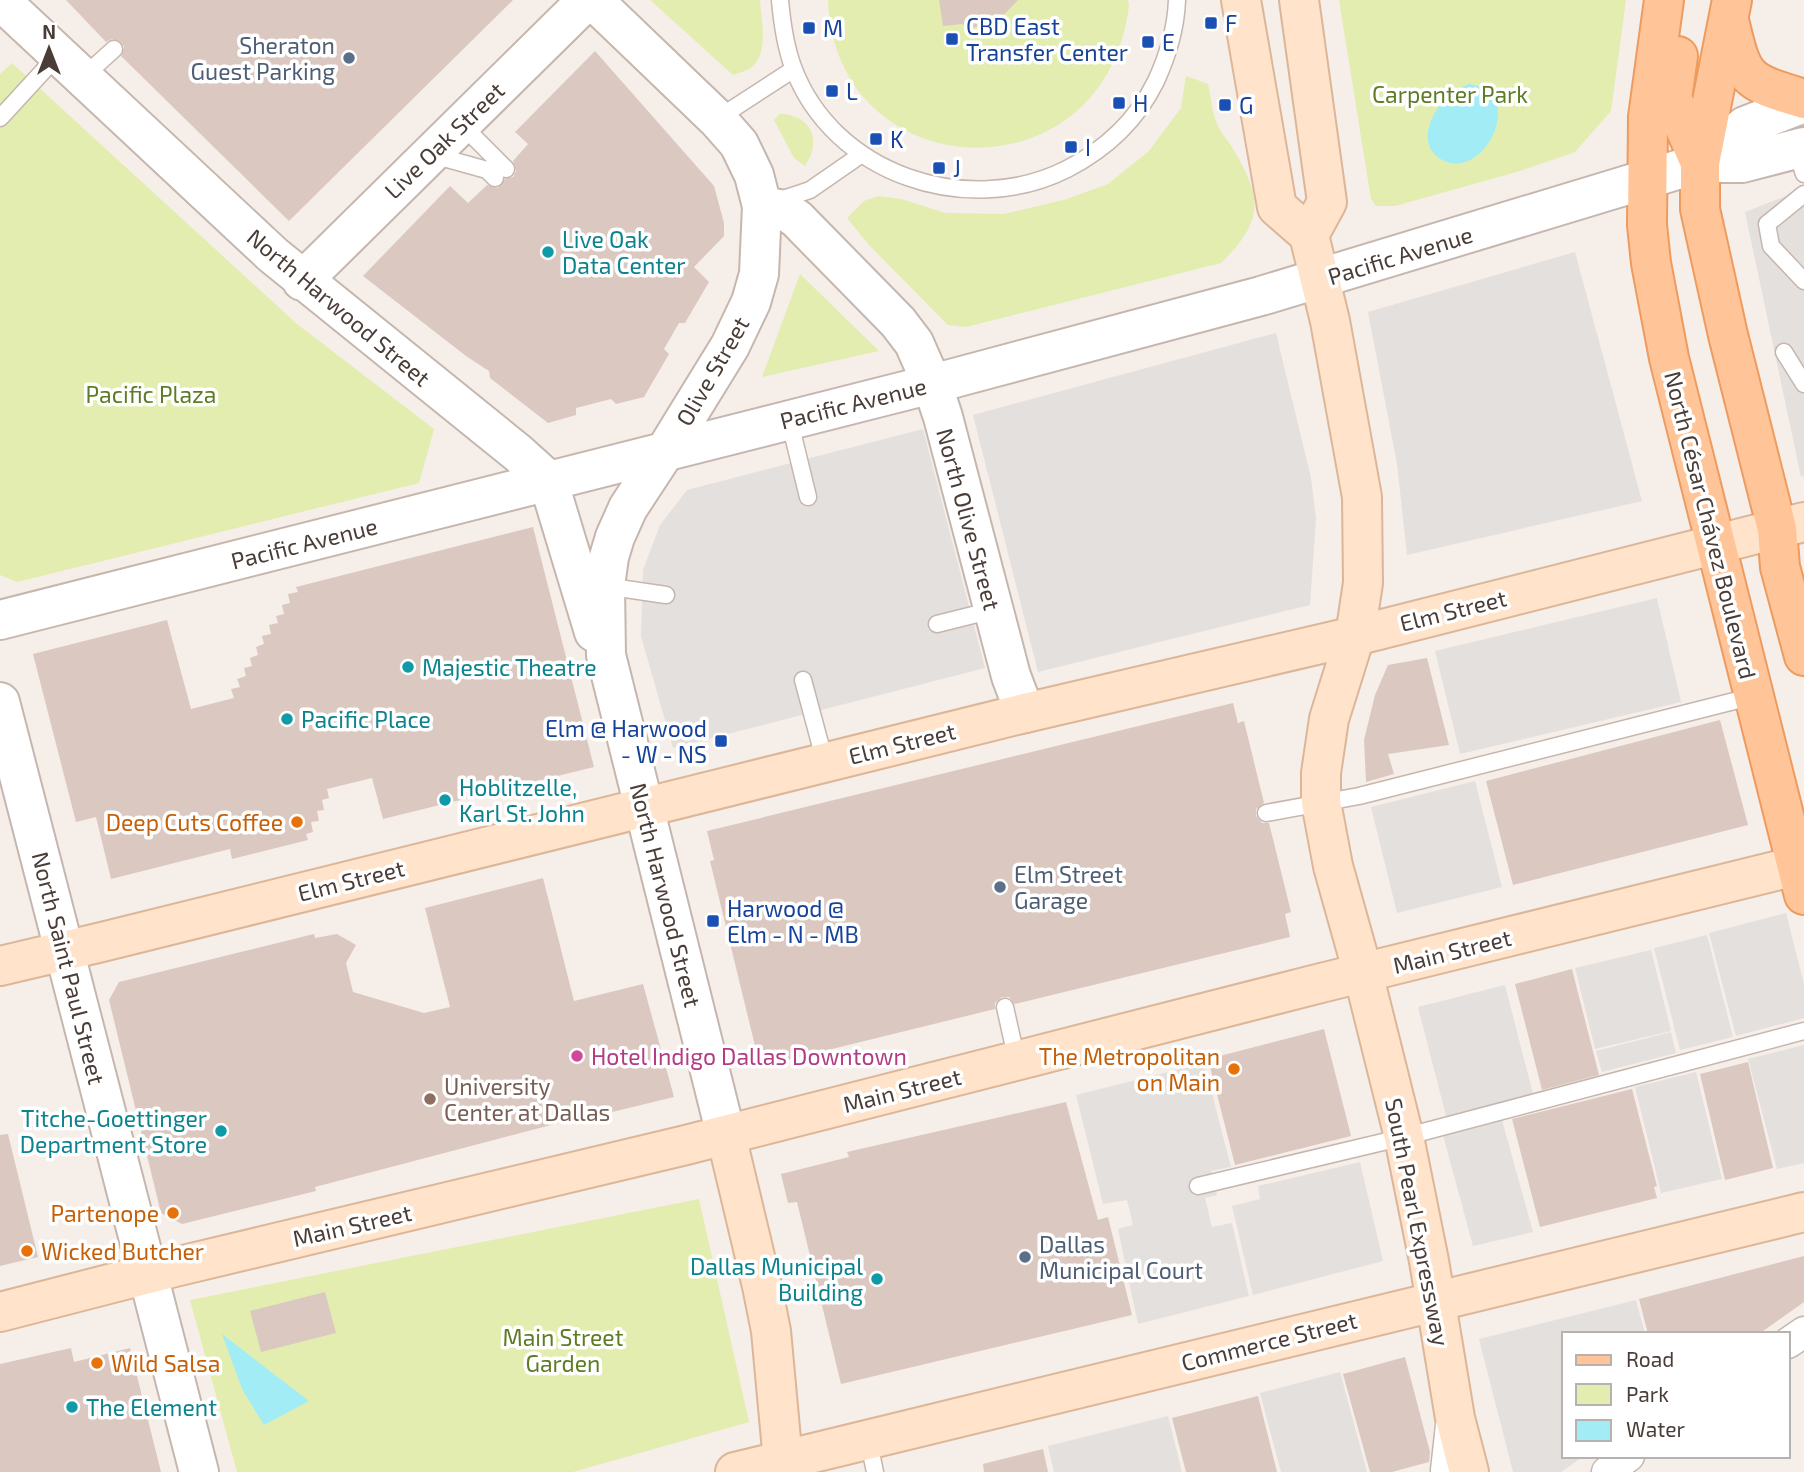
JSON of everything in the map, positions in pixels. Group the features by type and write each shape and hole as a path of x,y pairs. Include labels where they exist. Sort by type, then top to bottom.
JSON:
{"main road":[{"path":"1241,0 1277,206 1309,235 1327,202 1299,0"},
{"name":"North César Chávez Boulevard","path":"1664,0 1650,104 1647,180 1647,225 1659,312 1754,696 1802,875"},
{"path":"1685,0 1672,98 1700,163"},
{"path":"1730,8 1700,163 1700,209 1728,335 1791,526 1780,567 1804,656"},
{"path":"1730,8 1740,64 1748,75 1759,84 1804,101"},
{"name":"South Pearl Expressway","path":"1309,235 1344,394 1362,498 1363,583 1355,636 1329,719 1321,774 1321,802 1333,866 1404,1137 1436,1301 1448,1381 1468,1467"},
{"name":"Elm Street","path":"0,966 1025,713 1355,636 1791,526"},
{"name":"Main Street","path":"0,1312 726,1135 1363,973 1802,875"},
{"path":"726,1135 771,1331 784,1466"},
{"name":"Commerce Street","path":"735,1472 871,1455 1436,1301 1804,1212"}],"street":[{"name":"Live Oak Street","path":"302,281 587,0"},
{"path":"593,0 717,119 739,144 754,175 762,206"},
{"name":"North Harwood Street","path":"2,4 302,281 518,453 548,480 596,639 606,655"},
{"name":"Pacific Avenue","path":"1700,163 1745,126 1804,101"},
{"name":"Pacific Avenue","path":"0,620 932,384 1320,280 1700,163 1742,163 1801,157"},
{"name":"North Olive Street","path":"762,206 784,211 797,219 898,322 914,343 932,384 946,427 1011,676 1025,713"},
{"name":"Olive Street","path":"666,450 730,346 751,302 759,274 762,206"},
{"name":"North Harwood Street","path":"666,450 628,508 609,557 605,586 606,655 726,1135"},
{"name":"North Saint Paul Street","path":"0,702 199,1472"},
{"path":"1607,1472 1626,1458"}],"lane":[{"path":"780,0 783,32 794,69 811,101 834,130 862,154 895,173 931,185 969,191 1007,189 1049,178 1087,159 1112,139 1147,99 1166,60 1176,18 1177,0"},
{"path":"0,118 70,67 114,49"},
{"path":"717,119 794,69"},
{"path":"430,154 501,174 461,124"},
{"path":"762,206 810,190 862,154"},
{"path":"1804,194 1767,224 1771,246 1804,281"},
{"path":"1784,352 1804,384"},
{"path":"789,419 808,497"},
{"path":"605,586 666,595"},
{"path":"937,624 993,610"},
{"path":"803,680 825,762"},
{"path":"1266,813 1359,796 1754,696"},
{"path":"1005,1007 1017,1061"},
{"path":"1198,1186 1404,1137 1804,1031"}],"green space":[{"path":"650,0 760,0 763,43 758,59 751,67 733,75"},
{"path":"828,0 1128,0 1129,5 1110,69 1073,114 1026,140 972,148 920,137 875,109 842,63"},
{"name":"Carpenter Park","path":"1339,0 1626,0 1611,111 1575,152 1520,171 1395,206 1376,206 1371,199"},
{"name":"Pacific Plaza","path":"12,63 297,324 434,429 419,483 17,582 0,575 0,74"},
{"path":"1186,76 1208,84 1216,121 1241,162 1253,193 1252,220 1236,247 1221,263 966,327 948,325 869,245 847,218 864,201 879,196 901,199 945,213 1004,214 1067,199 1108,184 1149,151 1181,108"},
{"path":"780,114 801,120 810,129 813,143 805,166 794,158 774,120"},
{"path":"800,274 879,351 762,377"},
{"name":"Main Street Garden","path":"699,1199 749,1422 573,1472 237,1472 190,1300"}],"shaded area":[{"path":"1804,189 1804,476 1801,477 1745,212"},
{"path":"1575,252 1642,501 1407,555 1397,464 1368,312"},
{"path":"1276,333 1311,478 1316,518 1310,605 1038,672 973,415"},
{"path":"923,429 985,668 673,748 641,636 643,570 660,525 687,490"},
{"path":"1657,598 1681,702 1460,754 1435,651"},
{"path":"1475,781 1502,887 1397,913 1371,807"},
{"path":"1786,913 1804,984 1804,1018 1736,1036 1709,933"},
{"path":"1707,935 1733,1037 1680,1050 1654,948"},
{"path":"1651,950 1671,1031 1595,1049 1575,968"},
{"path":"1505,985 1533,1094 1446,1116 1418,1007"},
{"path":"1671,1032 1676,1053 1602,1072 1596,1051"},
{"path":"1804,1045 1804,1163 1777,1169 1748,1059"},
{"path":"1204,1063 1231,1167 1211,1171 1217,1195 1205,1198 1212,1227 1232,1223 1249,1296 1138,1324 1118,1229 1133,1225 1127,1200 1103,1204 1076,1095"},
{"path":"1696,1072 1722,1179 1661,1193 1635,1087"},
{"path":"1502,1120 1533,1232 1473,1246 1443,1135"},
{"path":"1360,1162 1383,1261 1253,1295 1232,1206 1260,1199 1258,1186"},
{"path":"1636,1300 1644,1332 1562,1332 1562,1458 1581,1458 1561,1472 1513,1472 1479,1339"},
{"path":"1340,1372 1367,1472 1281,1472 1260,1393"},
{"path":"1168,1416 1182,1472 1054,1472 1048,1446"}],"water":[{"path":"1470,84 1488,91 1496,104 1498,119 1493,136 1483,150 1470,160 1455,164 1439,158 1431,149 1429,127 1441,104 1460,88"},
{"path":"222,1334 309,1401 264,1425 242,1389"}],"building":[{"name":"Sheraton Guest Parking","path":"66,0 513,0 289,221 121,56 124,47 121,42 112,39 106,42"},
{"path":"939,0 1018,0 996,23 971,28 962,24 943,26"},
{"name":"Live Oak Data Center","path":"595,51 714,186 724,223 724,236 694,267 709,282 685,323 679,323 664,349 669,354 644,397 616,404 611,399 576,408 576,415 548,423 490,378 489,371 363,276 450,186 468,203 487,185 498,188 505,179 513,177 516,171 513,161 528,144 515,132"},
{"path":"533,527 594,767 383,819 372,778 327,789 329,798 322,800 324,810 317,811 319,821 311,822 313,832 306,834 308,840 232,859 230,849 111,879 96,817 76,822 33,654 167,620 191,709 234,698 231,689 240,687 237,679 246,676 244,668 252,666 250,658 258,655 256,647 264,644 262,636 271,634 269,625 278,623 276,616 284,614 282,605 290,603 288,594 298,592 296,587"},
{"path":"1427,658 1449,745 1388,754 1394,774 1366,782 1364,740 1375,695 1388,665"},
{"name":"Elm Street Garage","path":"1233,703 1238,723 1244,721 1264,803 1256,809 1256,816 1262,823 1269,823 1291,912 1285,914 1290,937 1015,1004 1009,997 1002,997 995,1003 995,1009 779,1062 776,1049 757,1054 710,861 714,860 707,831"},
{"path":"1720,720 1748,825 1513,885 1486,781"},
{"path":"543,878 574,1001 643,984 674,1097 575,1121 574,1119 315,1187 316,1191 182,1224 161,1213 109,1000 119,982 314,934 315,938 337,934 356,945 346,963 353,992 424,1013 450,1007 425,908"},
{"path":"1572,969 1599,1075 1542,1090 1515,984"},
{"path":"1324,1029 1351,1136 1235,1165 1208,1059"},
{"path":"1748,1062 1773,1168 1725,1180 1700,1074"},
{"path":"1632,1089 1657,1186 1654,1187 1657,1198 1540,1227 1512,1119"},
{"path":"1066,1102 1098,1220 1108,1217 1132,1315 841,1384 797,1202 788,1203 781,1174 849,1157 847,1152"},
{"path":"8,1134 38,1257 0,1266 0,1135"},
{"path":"1804,1256 1804,1302 1762,1332 1647,1332 1639,1299"},
{"path":"325,1292 336,1333 261,1352 250,1311"},
{"name":"The Element","path":"71,1348 74,1362 130,1348 161,1472 0,1472 0,1364"},
{"path":"1405,1357 1430,1452 1429,1462 1392,1472 1370,1472 1343,1374"},
{"path":"1258,1396 1277,1472 1186,1472 1172,1418"},
{"path":"1043,1449 1048,1472 984,1472 983,1464"}],"place":[{"name":"F","path":"1211,23"},
{"name":"M","path":"809,28"},
{"name":"CBD East Transfer Center","path":"952,39"},
{"name":"E","path":"1148,42"},
{"name":"Sheraton Guest Parking","path":"349,58"},
{"name":"L","path":"832,91"},
{"name":"H","path":"1119,103"},
{"name":"G","path":"1225,105"},
{"name":"K","path":"876,139"},
{"name":"I","path":"1071,147"},
{"name":"J","path":"939,168"},
{"name":"Live Oak Data Center","path":"548,252"},
{"name":"Majestic Theatre","path":"408,667"},
{"name":"Pacific Place","path":"287,719"},
{"name":"Elm @ Harwood - W - NS","path":"721,741"},
{"name":"Hoblitzelle, Karl St. John","path":"445,800"},
{"name":"Deep Cuts Coffee","path":"297,822"},
{"name":"Elm Street Garage","path":"1000,887"},
{"name":"Harwood @ Elm - N - MB","path":"713,921"},
{"name":"Hotel Indigo Dallas Downtown","path":"577,1056"},
{"name":"The Metropolitan on Main","path":"1234,1069"},
{"name":"University Center at Dallas","path":"430,1099"},
{"name":"Titche-Goettinger Department Store","path":"221,1131"},
{"name":"Partenope","path":"173,1213"},
{"name":"Wicked Butcher","path":"27,1251"},
{"name":"Dallas Municipal Court","path":"1025,1257"},
{"name":"Dallas Municipal Building","path":"877,1279"},
{"name":"Wild Salsa","path":"97,1363"},
{"name":"The Element","path":"72,1407"}]}
